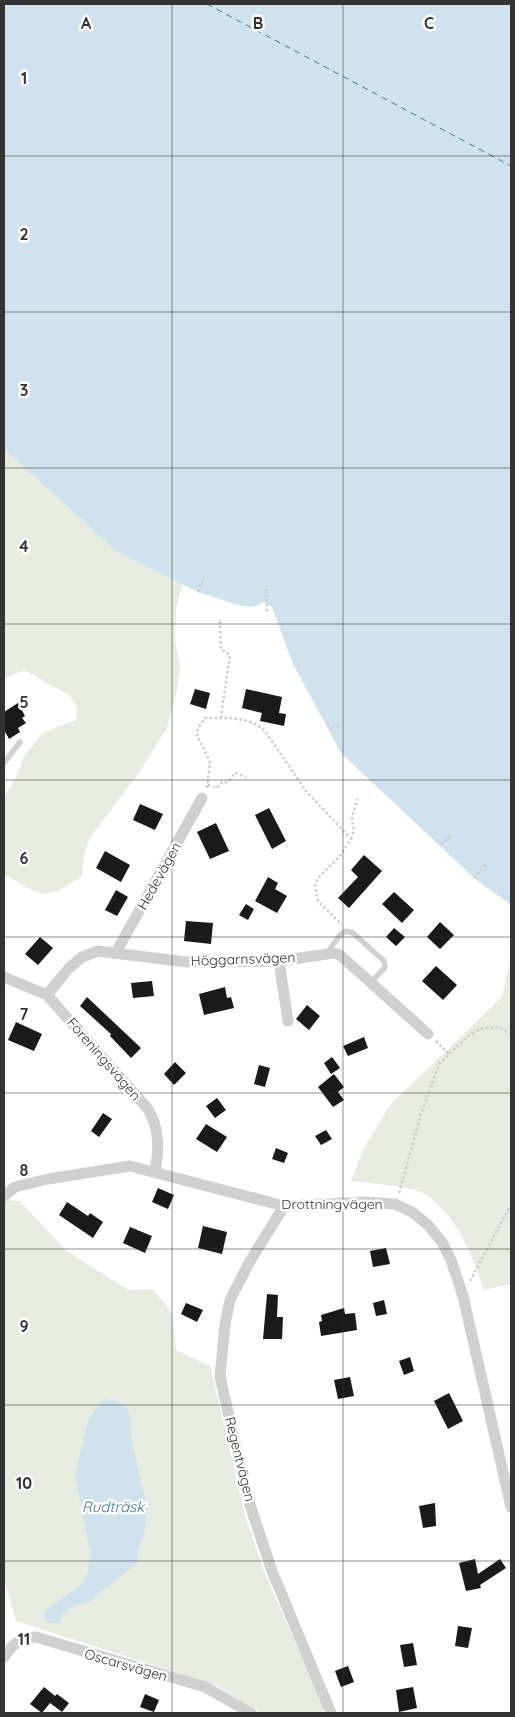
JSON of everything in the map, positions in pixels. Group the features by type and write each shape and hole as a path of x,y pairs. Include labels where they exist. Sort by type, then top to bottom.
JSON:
{"street":[{"name":"Hedevägen","path":"115,954 202,798"},
{"name":"Höggarnsvägen","path":"47,996 69,968 82,957 98,951 187,962 278,961 327,953"},
{"path":"327,953 340,956 428,1034"},
{"path":"278,961 288,1020"},
{"name":"Föreningsvägen","path":"4,977 47,996 148,1109 156,1124 159,1150 155,1172"},
{"name":"Drottningvägen","path":"4,1196 15,1187 111,1167 130,1166 284,1206 364,1202 395,1204 412,1212 428,1225 442,1242 451,1260 463,1296 511,1507"},
{"name":"Regentvägen","path":"284,1206 257,1248 230,1300 225,1324 220,1376 248,1498 272,1571 331,1713"},
{"name":"Oscarsvägen","path":"4,1657 15,1642 23,1638 36,1637 205,1687 250,1713"}],"lane":[{"path":"4,763 20,742"},
{"path":"327,953 340,934 346,931 353,933 384,961 385,967 371,983"}],"path":[{"path":"198,592 204,576"},
{"path":"266,589 267,612"},
{"path":"220,621 220,649 230,655 221,717"},
{"path":"202,798 208,784 210,762 197,735 198,728 205,718 221,717 257,723 266,731 306,791 351,839"},
{"path":"327,724 340,728"},
{"path":"208,784 217,788 222,782 228,782 235,773 246,776"},
{"path":"346,931 338,919 318,901 315,885 318,878 339,857 351,839 354,830 352,818 357,799"},
{"path":"441,846 450,836"},
{"path":"474,878 486,864"},
{"path":"395,1204 405,1177 421,1114 439,1064 468,1036 480,1029 497,1027 511,1034"},
{"path":"428,1034 449,1054"},
{"path":"463,1296 510,1206"}],"shaded area":[{"path":"4,449 116,551 182,584 176,610 175,640 180,668 176,695 167,728 138,774 90,838 84,855 82,876 69,885 50,893 35,891 4,874 4,797 16,778 24,756 43,733 76,720 77,707 69,695 24,670 4,679"},
{"path":"511,957 511,1284 484,1290 462,1236 445,1212 435,1202 423,1193 409,1188 351,1181 364,1148 390,1105 502,997"},
{"path":"4,1200 19,1201 67,1251 128,1290 153,1289 172,1313 176,1350 210,1366 246,1518 265,1574 325,1709 320,1713 262,1713 215,1685 16,1621 4,1579"}],"water":[{"path":"4,4 511,4 511,905 474,878 341,753 293,664 272,607 264,602 252,607 237,605 198,592 116,551 4,449"},
{"name":"Rudträsk","path":"104,1399 118,1401 128,1408 133,1446 147,1507 144,1536 137,1551 138,1562 90,1601 71,1607 62,1615 60,1623 50,1623 44,1617 48,1608 80,1586 88,1573 90,1552 75,1475 88,1420"}],"building":[{"path":"195,689 210,693 206,709 190,704"},
{"path":"246,689 282,697 279,713 286,714 284,726 260,721 262,713 242,708"},
{"path":"18,703 25,716 22,718 26,723 18,728 20,732 9,739 4,730 4,712"},
{"path":"140,804 163,814 155,830 133,820"},
{"path":"269,808 286,841 272,849 255,815"},
{"path":"216,823 229,851 210,859 197,832"},
{"path":"105,851 130,865 121,882 96,868"},
{"path":"364,855 382,871 349,908 338,898 358,877 351,870"},
{"path":"268,877 278,883 275,889 287,896 277,913 255,901"},
{"path":"116,890 128,897 117,916 105,910"},
{"path":"394,892 414,910 402,923 382,904"},
{"path":"246,904 254,909 248,920 239,915"},
{"path":"186,921 213,923 211,944 184,941"},
{"path":"440,922 454,935 440,949 427,937"},
{"path":"394,928 405,937 396,946 386,937"},
{"path":"40,937 53,948 38,965 25,954"},
{"path":"436,966 457,985 443,1000 422,981"},
{"path":"152,981 154,996 133,998 131,983"},
{"path":"225,987 227,998 231,997 234,1008 204,1015 199,994"},
{"path":"87,997 141,1048 131,1058 110,1036 111,1034 80,1006"},
{"path":"307,1005 320,1016 309,1030 296,1019"},
{"path":"16,1022 42,1034 34,1051 8,1040"},
{"path":"364,1037 368,1048 348,1056 343,1046"},
{"path":"332,1057 340,1068 331,1074 324,1063"},
{"path":"175,1062 186,1073 174,1085 164,1074"},
{"path":"259,1065 270,1068 265,1087 254,1084"},
{"path":"334,1074 344,1087 338,1092 344,1100 333,1107 318,1087"},
{"path":"217,1098 226,1110 215,1118 206,1106"},
{"path":"103,1113 112,1119 99,1137 91,1131"},
{"path":"206,1124 227,1137 217,1152 196,1139"},
{"path":"326,1130 332,1139 321,1145 315,1136"},
{"path":"276,1148 288,1153 284,1163 272,1159"},
{"path":"158,1188 174,1195 168,1209 152,1202"},
{"path":"67,1202 88,1216 90,1213 103,1222 93,1238 59,1215"},
{"path":"203,1226 227,1232 222,1254 198,1248"},
{"path":"130,1227 152,1236 145,1253 123,1243"},
{"path":"386,1248 390,1264 373,1267 370,1251"},
{"path":"267,1294 278,1295 277,1317 283,1317 282,1339 263,1339"},
{"path":"384,1300 387,1314 376,1316 373,1303"},
{"path":"186,1303 203,1310 197,1322 181,1314"},
{"path":"344,1308 345,1314 355,1313 357,1330 321,1336 319,1322 322,1321 321,1315"},
{"path":"410,1357 414,1371 404,1375 399,1361"},
{"path":"350,1377 354,1396 338,1399 334,1380"},
{"path":"449,1393 463,1421 448,1429 434,1401"},
{"path":"435,1503 436,1526 423,1528 419,1506"},
{"path":"475,1559 478,1574 500,1559 506,1568 480,1585 481,1588 466,1591 459,1563"},
{"path":"458,1626 472,1628 468,1648 455,1646"},
{"path":"413,1643 417,1665 404,1667 400,1645"},
{"path":"348,1666 354,1682 341,1687 335,1671"},
{"path":"44,1687 55,1696 57,1694 69,1703 62,1712 50,1703 42,1713 30,1704"},
{"path":"413,1687 417,1708 399,1712 396,1690"},
{"path":"145,1694 159,1700 154,1712 140,1707"}],"ferry route":[{"path":"207,4 511,166"}]}
